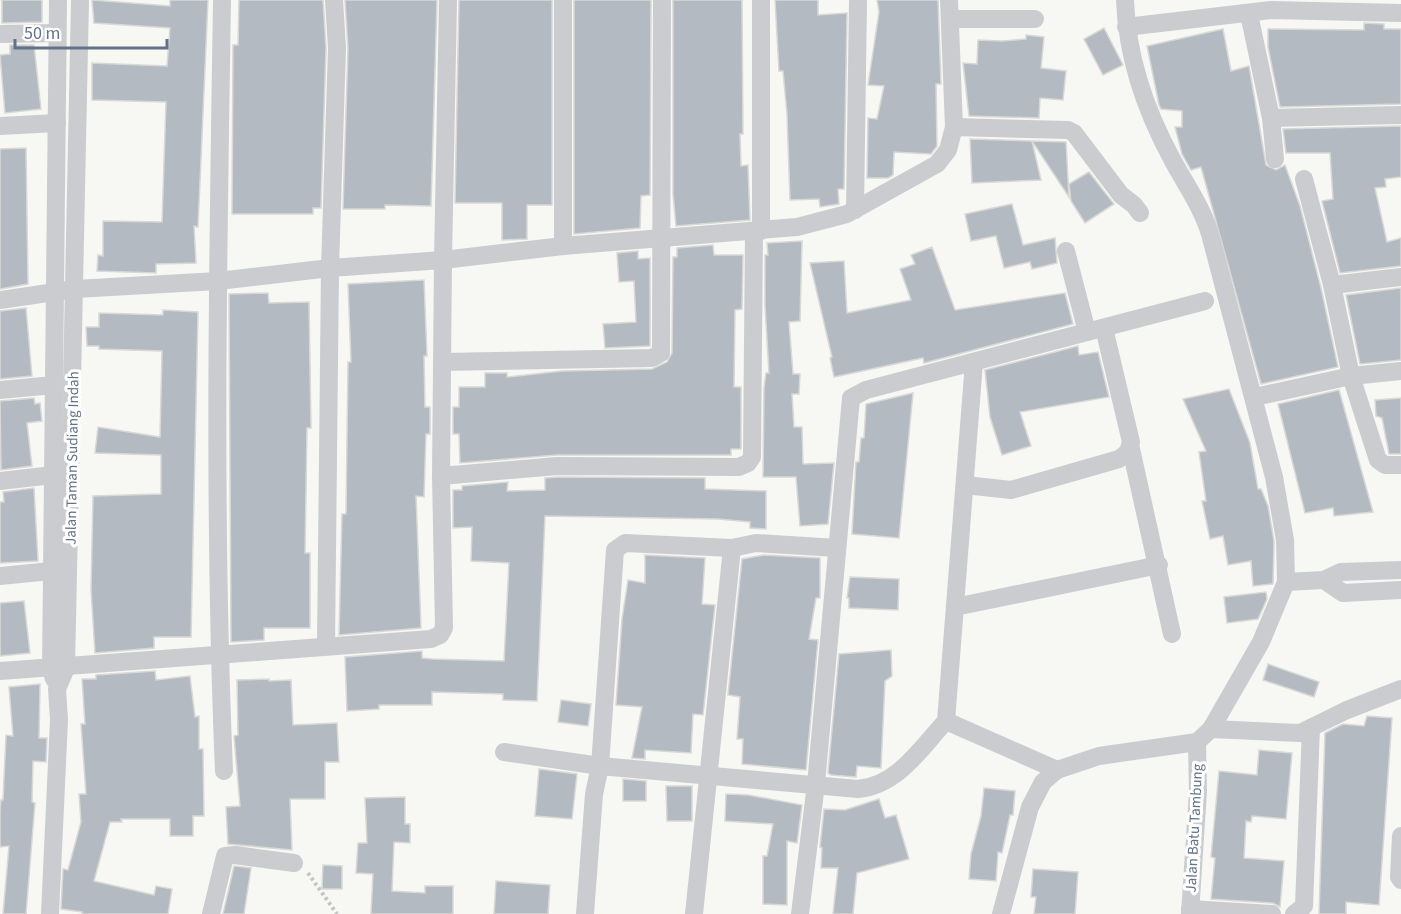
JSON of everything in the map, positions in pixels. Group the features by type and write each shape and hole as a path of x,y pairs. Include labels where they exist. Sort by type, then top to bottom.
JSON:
{"street":[{"path":"58,0 51,570 59,669"},
{"name":"Jalan Taman Sudiang Indah","path":"50,914 58,732 57,689 75,289 80,0"},
{"path":"222,0 218,281 219,655 224,771"},
{"path":"326,646 330,268 338,48 334,0"},
{"path":"5,671 59,669 431,639 442,632 442,362 448,0"},
{"path":"563,0 563,246"},
{"path":"442,362 658,356 663,348 662,0"},
{"path":"441,476 557,466 739,466 748,463 752,457 761,0"},
{"path":"855,210 858,0"},
{"path":"0,300 75,289 218,281 330,268 443,260 563,246 757,231 820,223 855,210 937,164 948,150 954,127 949,0"},
{"path":"1001,914 1034,794 1042,782 1057,770 1125,750 1197,742 1211,729 1261,642 1286,582 1285,540 1255,397 1206,219 1156,126 1132,60 1126,27 1125,0"},
{"path":"1126,27 1271,10 1401,13"},
{"path":"1249,14 1271,118 1275,159"},
{"path":"950,19 1035,20"},
{"path":"0,34 57,33"},
{"path":"1271,118 1401,115"},
{"path":"0,126 57,123"},
{"path":"954,127 1068,130 1074,134 1121,195 1140,213"},
{"path":"1304,179 1332,285 1351,376 1378,460 1385,465 1401,465"},
{"path":"1066,251 1096,330 1131,449 1159,565 1172,634"},
{"path":"1332,285 1401,277"},
{"path":"800,914 816,784 851,398 866,390 1205,301"},
{"path":"504,752 600,766 858,789 874,788 888,781 946,721 974,362"},
{"path":"1255,397 1351,376 1401,371"},
{"path":"0,390 54,385"},
{"path":"965,485 1011,490 1119,459 1131,449"},
{"path":"0,481 53,475"},
{"path":"585,914 594,794 600,766 615,550 625,543 732,548 756,543 837,548"},
{"path":"694,914 732,548"},
{"path":"955,607 1159,565"},
{"path":"0,576 51,570"},
{"path":"1286,582 1324,580 1341,572 1401,570"},
{"path":"1324,580 1343,593 1401,590"},
{"path":"1211,729 1292,734 1401,689"},
{"path":"946,721 1057,770"},
{"path":"1294,914 1304,906 1311,728"},
{"name":"Jalan Batu Tambung","path":"1190,911 1198,791 1197,742"},
{"path":"1401,836 1399,877 1401,880"},
{"path":"211,914 225,856 236,855 294,863"},
{"path":"1190,911 1272,914"}],"path":[{"path":"294,863 309,874 337,914"}],"building":[{"path":"2,0 42,0 42,22 2,23"},
{"path":"92,0 170,6 170,0 208,0 198,227 194,226 196,263 156,264 156,273 97,271 98,255 103,256 103,221 162,222 166,102 92,100 92,63 167,66 170,28 94,23"},
{"path":"239,0 323,0 326,48 321,208 313,208 313,214 232,214 233,45 238,45"},
{"path":"345,0 437,0 431,206 385,205 385,209 343,209 348,48"},
{"path":"459,0 552,0 552,205 527,205 527,239 502,240 502,203 455,203"},
{"path":"574,0 651,0 650,195 641,196 640,228 574,234"},
{"path":"673,0 742,0 743,134 740,134 741,166 748,165 750,220 676,226 673,194"},
{"path":"775,0 818,0 818,15 847,13 844,189 838,189 839,204 820,207 819,199 790,200 787,114 783,71 779,71"},
{"path":"877,0 938,0 941,84 936,84 937,146 931,154 894,152 893,175 888,178 867,178 868,118 877,119 884,86 868,85 879,12"},
{"path":"1364,23 1384,24 1384,29 1401,29 1401,104 1280,107 1268,47 1268,29 1364,30"},
{"path":"1104,28 1123,65 1103,75 1084,39"},
{"path":"1223,29 1231,71 1249,66 1266,165 1276,170 1285,165 1300,206 1338,367 1261,384 1201,167 1191,170 1182,154 1175,127 1182,127 1182,111 1161,109 1159,105 1147,46"},
{"path":"1026,35 1044,37 1041,68 1066,71 1063,100 1040,98 1039,118 969,116 963,63 977,64 978,40 1026,39"},
{"path":"10,45 34,45 41,109 5,113 0,55 10,54"},
{"path":"1401,126 1401,177 1385,179 1386,187 1375,188 1387,242 1401,238 1401,266 1340,273 1322,201 1333,199 1330,153 1286,153 1283,129"},
{"path":"970,139 1066,142 1069,197 1032,141 1041,180 972,183"},
{"path":"26,148 28,284 0,289 0,149"},
{"path":"1089,172 1114,204 1085,223 1071,201 1069,184"},
{"path":"1012,204 1023,245 1055,238 1057,263 1032,269 1030,262 1004,268 996,236 971,241 965,214"},
{"path":"802,241 800,321 789,322 793,374 800,374 799,394 792,394 794,427 802,427 803,464 834,463 828,524 800,526 796,477 763,477 764,388 766,373 769,373 765,255 768,255 767,243"},
{"path":"713,245 714,255 743,255 742,309 735,310 734,387 741,387 741,449 731,449 731,455 557,455 460,463 459,434 453,434 453,407 459,407 459,387 485,387 485,373 507,373 507,377 562,371 652,369 667,362 672,353 673,257 677,257 677,248"},
{"path":"932,247 955,310 1065,293 1073,324 924,363 923,358 834,377 830,358 832,357 810,263 844,261 847,313 911,300 900,269 915,264 911,255"},
{"path":"638,251 638,259 650,258 650,346 605,348 603,324 636,322 634,281 619,282 617,253"},
{"path":"424,280 427,356 424,356 425,407 430,407 430,434 426,434 424,497 416,496 421,628 339,635 342,514 346,514 348,362 351,362 348,284"},
{"path":"1401,288 1401,360 1360,364 1346,295"},
{"path":"268,293 269,303 309,302 311,428 307,428 305,553 310,553 310,628 264,628 264,640 231,642 229,294"},
{"path":"26,308 32,376 0,379 0,311"},
{"path":"163,310 198,312 191,637 154,637 154,648 95,653 91,590 93,496 161,494 161,455 95,453 98,427 160,437 162,351 99,349 99,346 87,346 86,327 99,327 99,313 163,315"},
{"path":"1078,346 1079,355 1098,352 1109,397 1020,412 1031,446 1002,455 990,417 985,370"},
{"path":"1229,389 1250,443 1258,489 1261,489 1268,506 1274,541 1273,584 1253,586 1251,561 1228,565 1223,536 1210,539 1202,501 1206,501 1199,452 1206,451 1183,399"},
{"path":"1339,390 1373,512 1334,516 1333,508 1305,513 1278,404"},
{"path":"913,393 899,538 852,534 856,462 859,462 861,438 864,438 866,404"},
{"path":"34,398 35,404 40,403 42,421 27,423 32,466 1,470 0,401"},
{"path":"1401,398 1401,454 1389,454 1382,418 1376,416 1375,400"},
{"path":"545,478 705,478 705,489 766,491 766,529 750,528 750,522 718,519 545,516 537,701 503,700 503,694 432,692 432,705 379,705 379,709 347,711 345,657 422,651 422,658 504,661 509,563 471,561 472,527 453,528 453,490 462,490 462,486 508,482 507,491 545,490"},
{"path":"34,488 38,561 0,563 0,502 4,502 3,492"},
{"path":"645,555 705,558 702,604 715,605 703,715 693,714 691,753 645,750 645,759 632,758 642,707 616,705 622,619 628,580 645,583"},
{"path":"764,555 820,558 820,598 816,598 809,639 818,640 806,770 742,764 743,739 737,739 740,697 728,695 742,559"},
{"path":"850,577 899,579 898,610 849,608 849,598 847,598"},
{"path":"1266,592 1267,599 1258,619 1227,623 1224,597"},
{"path":"24,601 30,653 0,656 0,603"},
{"path":"891,650 892,676 885,681 881,768 857,766 856,777 831,775 828,773 839,654"},
{"path":"1268,664 1319,682 1314,697 1263,680"},
{"path":"155,671 156,680 190,676 195,717 199,716 199,749 203,749 204,816 193,816 193,836 170,836 170,819 121,819 122,822 110,822 94,881 154,895 156,886 172,889 168,914 82,914 82,912 61,909 63,869 68,870 81,822 79,794 86,794 81,724 85,724 82,679 96,679 96,675"},
{"path":"269,679 269,681 291,680 293,725 337,723 339,762 325,762 325,799 290,799 292,850 228,844 226,807 240,806 234,736 238,735 237,680"},
{"path":"40,684 39,738 47,738 46,762 33,761 32,802 35,803 26,914 3,914 9,846 0,847 0,811 1,800 3,800 6,735 13,736 9,687"},
{"path":"561,700 591,704 588,726 558,722"},
{"path":"1367,716 1392,718 1379,905 1346,902 1346,914 1319,914 1325,733 1343,724 1364,726"},
{"path":"1259,750 1292,753 1286,819 1252,816 1251,822 1246,821 1244,858 1284,861 1280,907 1273,903 1211,899 1215,858 1211,857 1219,771 1257,775"},
{"path":"539,769 577,774 572,819 535,816"},
{"path":"623,779 646,781 646,801 623,801"},
{"path":"666,786 692,786 692,821 667,821"},
{"path":"984,788 1015,791 1013,815 1010,815 1002,853 998,852 996,881 969,879 971,854 981,816"},
{"path":"726,794 748,795 802,805 797,843 787,841 787,905 763,904 763,856 767,856 773,824 725,821"},
{"path":"405,797 405,824 410,824 410,843 394,842 392,891 425,893 425,886 453,886 453,914 371,914 373,874 356,873 358,843 367,843 365,798"},
{"path":"879,799 885,818 896,815 909,859 857,873 853,914 833,914 838,868 821,868 822,848 820,847 824,809 845,810"},
{"path":"323,865 342,866 342,889 322,889"},
{"path":"234,866 251,868 244,914 223,914"},
{"path":"1033,869 1078,872 1075,914 1034,914 1036,897 1031,897"},
{"path":"496,881 550,885 548,914 494,914"}]}
